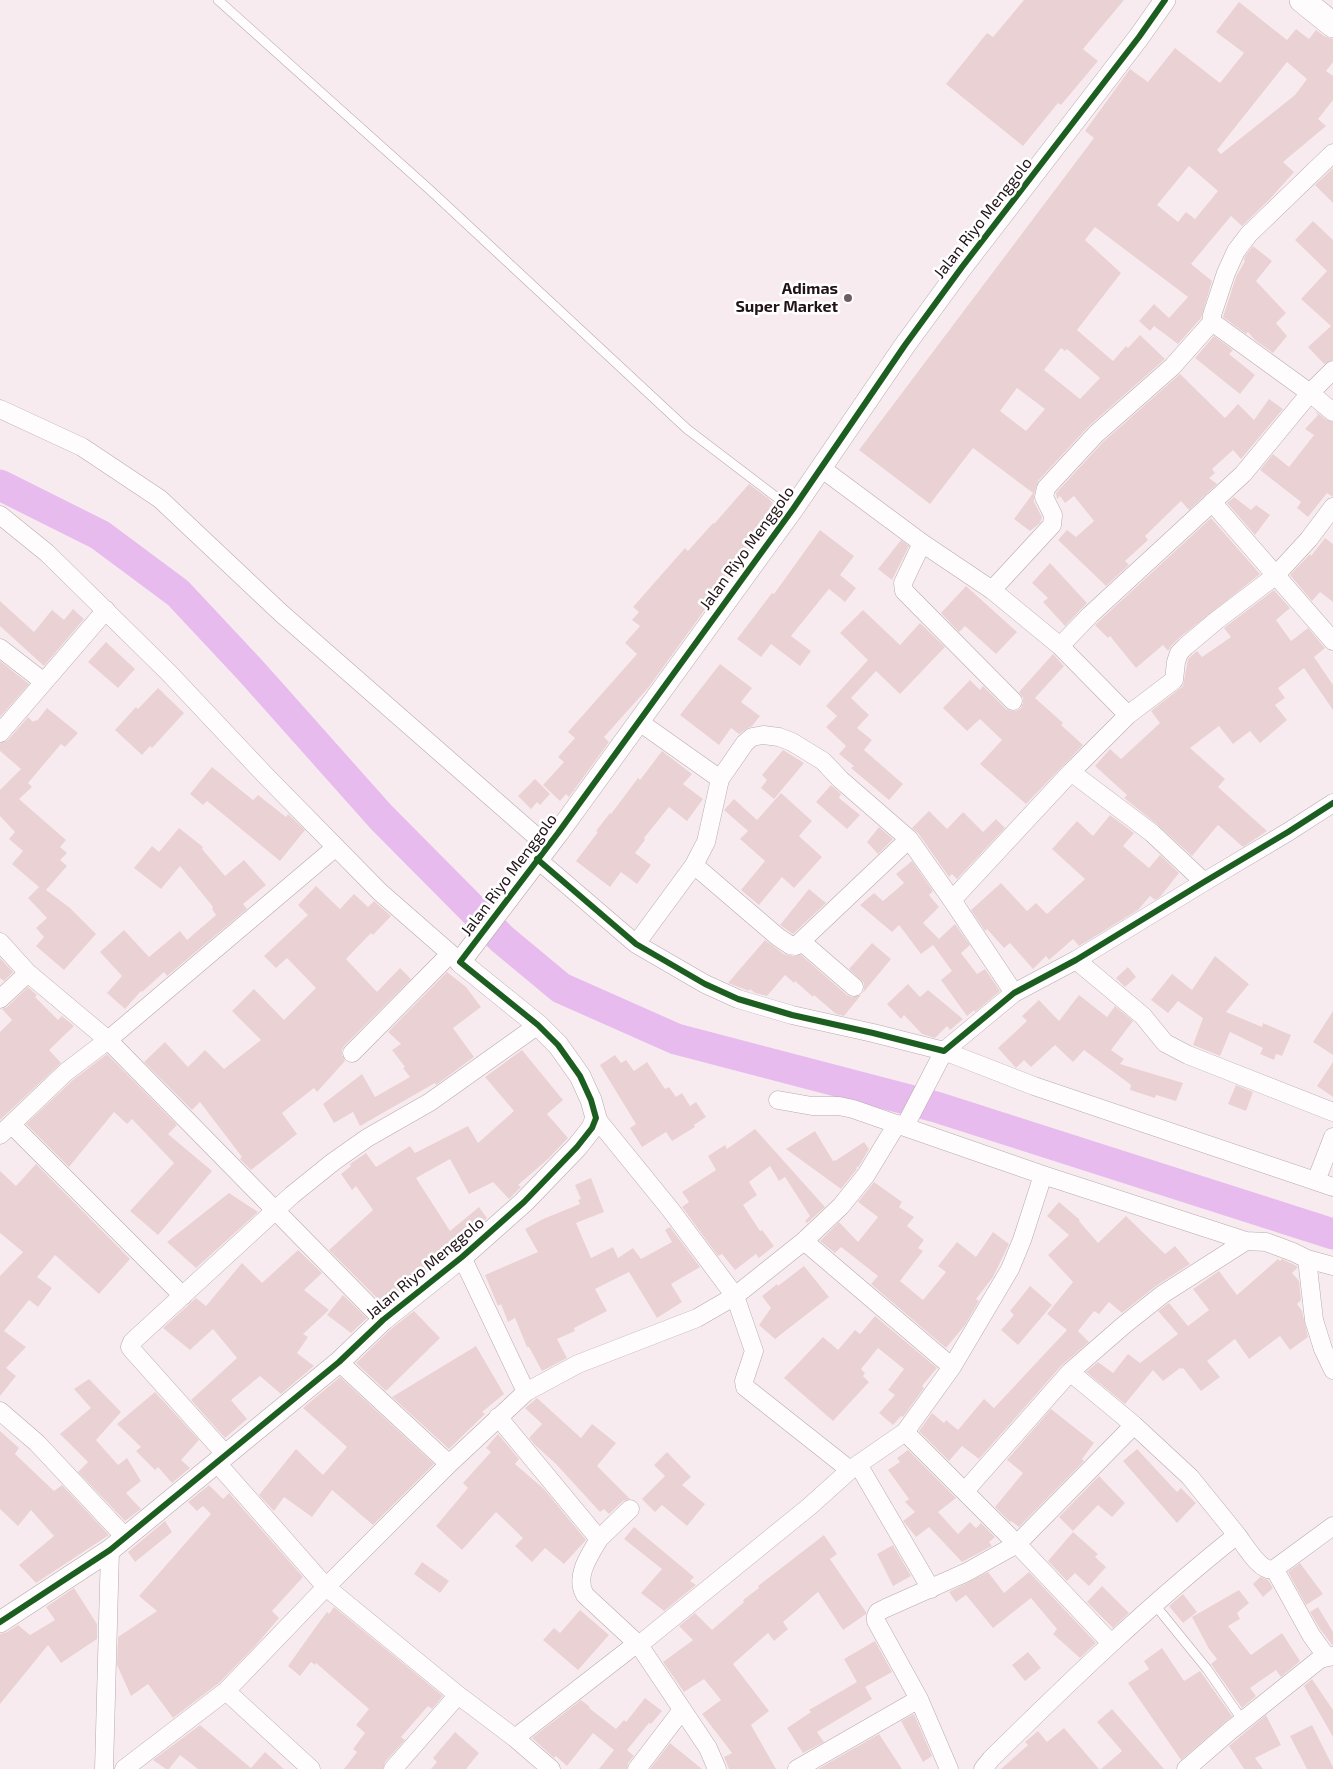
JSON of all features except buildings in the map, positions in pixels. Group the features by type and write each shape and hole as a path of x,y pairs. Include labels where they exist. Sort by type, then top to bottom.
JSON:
{"main road":[{"path":"1302,0 1330,17"}],"street":[{"name":"Jalan Riyo Menggolo","path":"459,957 508,899 793,509 905,345 956,275 1140,37 1166,0"},
{"path":"992,590 1052,525 1053,515 1044,496 1046,488 1096,434 1172,367 1212,322 1212,315 1226,273 1236,251 1249,234 1333,153"},
{"path":"1212,322 1333,412"},
{"path":"1060,646 1090,615 1243,474 1310,394 1333,370"},
{"path":"0,409 82,447 160,499 542,853 636,944 705,984 738,999 792,1015 944,1051 1034,1086 1333,1187"},
{"path":"821,468 922,543 992,590 1060,646 1128,715"},
{"path":"1212,502 1333,641"},
{"path":"952,900 1071,772 1128,715 1174,680 1176,662 1186,646 1216,620 1275,576 1309,539 1333,507"},
{"path":"0,515 48,553 106,610 380,892 459,957 558,1045 580,1076 594,1106 596,1118 670,1209 735,1296 754,1351 744,1380 745,1387 854,1468 931,1589"},
{"path":"922,543 903,583 904,591 1013,701"},
{"path":"0,733 106,610"},
{"path":"0,648 44,682"},
{"path":"638,721 720,779"},
{"path":"636,944 694,864 706,842 720,779 745,743 752,737 763,735 779,737 792,742 822,761 909,839 1014,993"},
{"path":"1071,772 1152,833 1204,882"},
{"path":"124,1769 226,1691 449,1464 526,1392 578,1364 697,1318 735,1296 804,1240 854,1192 903,1124 944,1051 1014,993 1076,960 1204,882 1330,809"},
{"path":"694,864 778,937 793,946 802,942 909,839"},
{"path":"184,1296 6,1130 66,1072 108,1040 336,847"},
{"path":"0,942 28,973 108,1040 383,1320"},
{"path":"802,942 854,987"},
{"path":"352,1053 459,957"},
{"path":"1076,960 1142,1016 1168,1045 1188,1055 1333,1112"},
{"path":"0,999 28,973"},
{"path":"538,1026 430,1102 367,1138 333,1162 276,1211 132,1342 130,1347 326,1588 551,1769"},
{"path":"778,1100 812,1106 846,1108 903,1124 1043,1175 1246,1241 1266,1242 1307,1259 1333,1266"},
{"name":"Jalan Riyo Menggolo","path":"0,1622 118,1544 340,1362 383,1320 462,1257 524,1202 592,1128 596,1118"},
{"path":"1316,1181 1333,1138"},
{"path":"514,1738 631,1648 639,1645 854,1468 905,1432 952,1367 1010,1268 1022,1240 1043,1175"},
{"path":"804,1240 952,1367"},
{"path":"966,1491 1070,1372 1163,1294 1246,1241"},
{"path":"462,1257 526,1392"},
{"path":"1307,1259 1314,1320 1323,1349 1333,1370"},
{"path":"340,1362 449,1464"},
{"path":"1070,1372 1134,1425 1190,1477 1262,1566 1268,1570 1275,1570 1333,1526"},
{"path":"0,1410 37,1443 118,1544 104,1769"},
{"path":"498,1417 599,1539"},
{"path":"949,1769 919,1700 876,1621 878,1612 931,1589 1017,1544 1134,1425"},
{"path":"905,1432 966,1491 1111,1643"},
{"path":"630,1508 599,1539 583,1567 582,1590 585,1595 639,1645 708,1748 717,1769"},
{"path":"983,1769 1046,1704 1111,1643 1237,1535"},
{"path":"1186,1769 1320,1659 1330,1656 1311,1635 1275,1570"},
{"path":"226,1691 311,1769"},
{"path":"393,1769 458,1696"},
{"path":"796,1769 919,1700"},
{"path":"637,1769 682,1710"}],"lane":[{"path":"218,0 430,190 687,429 793,509"},
{"path":"1155,1605 1207,1669 1243,1721"}],"waterway":[{"path":"0,485 100,535 178,593 251,671 381,817 502,939 561,988 676,1039 936,1107 1333,1234"}],"cycle path":[{"path":"0,1622 110,1550 339,1362 383,1320 462,1257 524,1202 577,1147 592,1128 596,1118 591,1100 580,1076 558,1045 538,1025 460,962 558,833 793,509 905,345 962,267 1139,37 1165,0"},
{"path":"537,859 636,944 705,984 738,999 792,1015 944,1051 1014,993 1076,960 1333,803"}],"place":[{"name":"Adimas Super Market","path":"848,298"}]}
